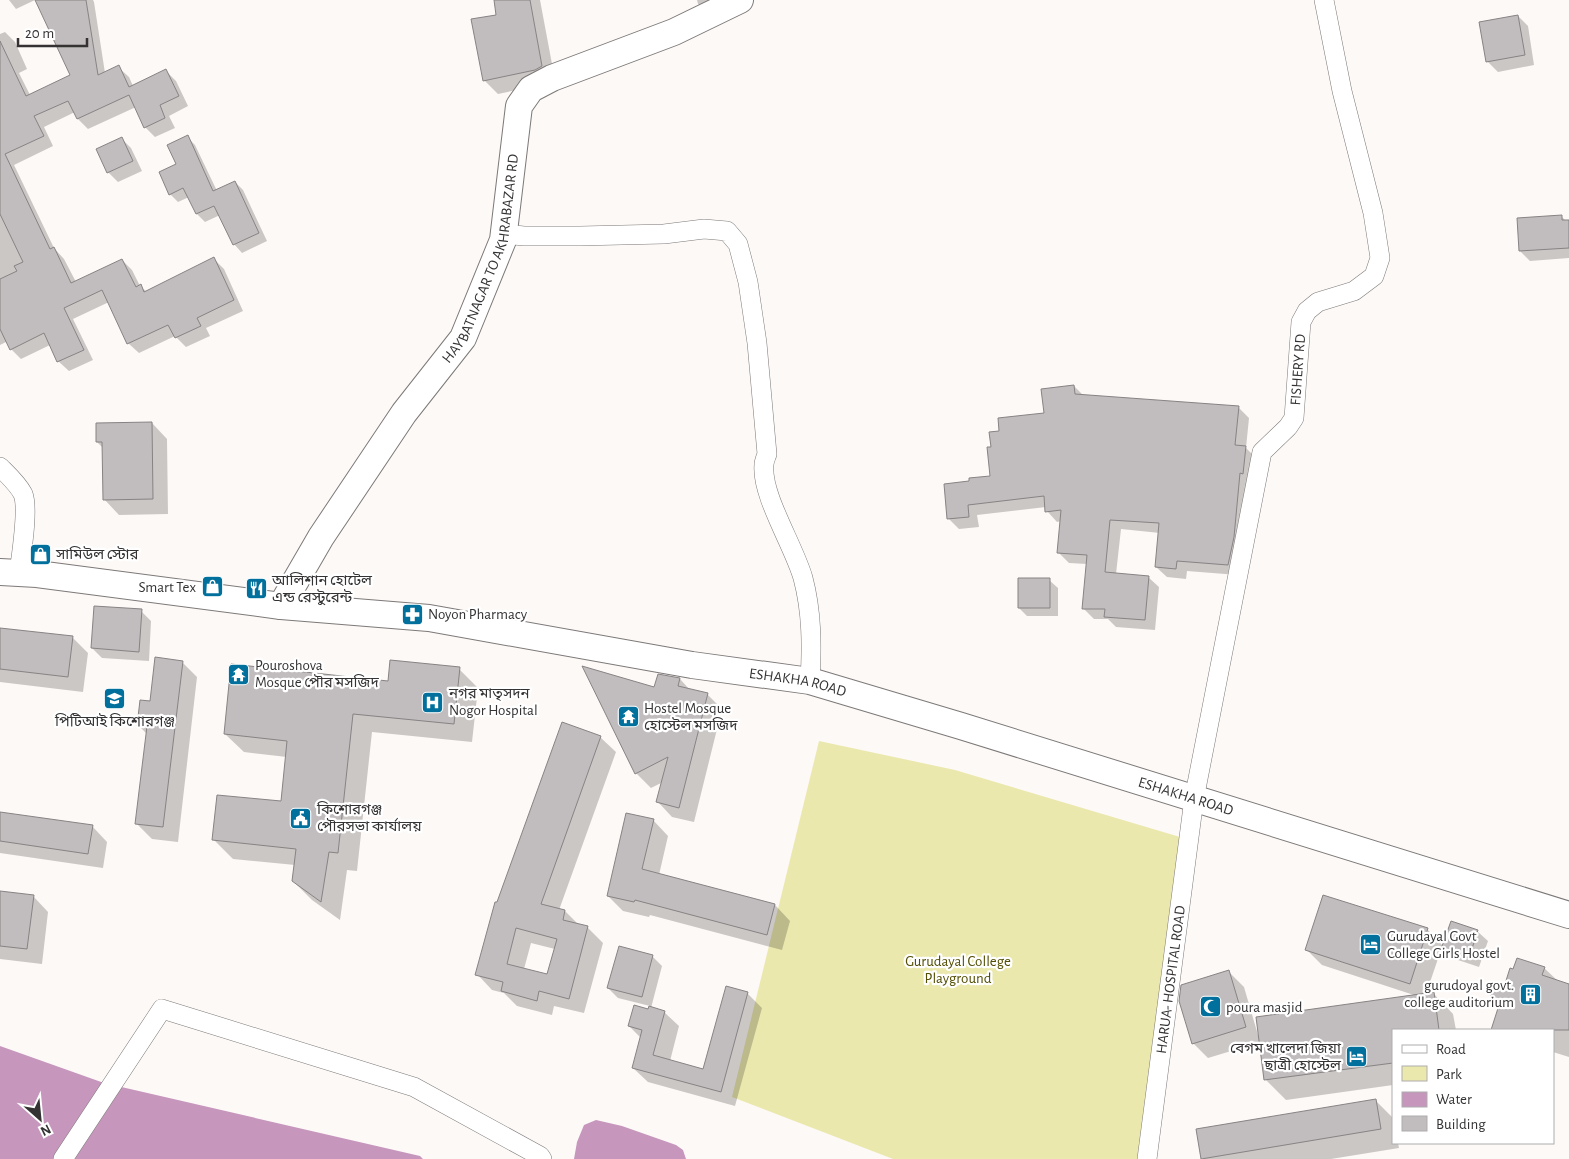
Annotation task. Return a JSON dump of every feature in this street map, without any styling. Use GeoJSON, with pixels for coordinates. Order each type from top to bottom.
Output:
{"type":"FeatureCollection","features":[{"type":"Feature","properties":{"kind":"street","name":"HAYBATNAGAR TO AKHRABAZAR RD"},"geometry":{"type":"LineString","coordinates":[[281,606],[321,537],[404,412],[463,338],[487,282],[504,234],[520,106],[531,89],[552,78],[674,32],[740,0]]}},
{"type":"Feature","properties":{"kind":"street","name":"FISHERY RD"},"geometry":{"type":"LineString","coordinates":[[1194,799],[1262,452],[1288,427],[1294,418],[1301,322],[1307,311],[1318,302],[1354,291],[1374,276],[1380,258],[1373,212],[1342,91],[1324,0]]}},
{"type":"Feature","properties":{"kind":"street"},"geometry":{"type":"LineString","coordinates":[[504,234],[580,236],[664,234],[704,229],[727,231],[738,244],[748,282],[757,343],[767,454],[764,466],[768,492],[791,543],[803,578],[811,622],[810,681]]}},
{"type":"Feature","properties":{"kind":"street"},"geometry":{"type":"LineString","coordinates":[[0,467],[23,494],[26,506],[10,572]]}},
{"type":"Feature","properties":{"kind":"street","name":"ESHAKHA ROAD"},"geometry":{"type":"LineString","coordinates":[[10,572],[281,606],[429,618],[692,665],[810,681],[1569,915]]}},
{"type":"Feature","properties":{"kind":"street","name":"HARUA- HOSPITAL ROAD"},"geometry":{"type":"LineString","coordinates":[[1147,1159],[1194,799]]}},
{"type":"Feature","properties":{"kind":"street"},"geometry":{"type":"LineString","coordinates":[[63,1159],[162,1010],[414,1087],[540,1156],[542,1159]]}},
{"type":"Feature","properties":{"kind":"green space","name":"Gurudayal College Playground"},"geometry":{"type":"Polygon","coordinates":[[[819,741],[955,770],[1180,837],[1138,1159],[893,1159],[732,1097],[819,741]]]}},
{"type":"Feature","properties":{"kind":"water"},"geometry":{"type":"Polygon","coordinates":[[[0,1046],[104,1083],[420,1156],[423,1159],[0,1159],[0,1046]]]}},
{"type":"Feature","properties":{"kind":"water"},"geometry":{"type":"Polygon","coordinates":[[[596,1120],[622,1126],[676,1145],[683,1150],[686,1159],[574,1159],[577,1142],[584,1125],[596,1120]]]}},
{"type":"Feature","properties":{"kind":"building"},"geometry":{"type":"Polygon","coordinates":[[[35,0],[86,0],[98,75],[119,65],[129,87],[166,69],[179,96],[160,105],[165,118],[144,128],[129,95],[77,119],[68,101],[34,116],[44,136],[5,154],[50,249],[54,247],[71,283],[122,259],[136,287],[141,284],[144,292],[214,257],[234,300],[197,318],[201,326],[175,338],[168,325],[127,344],[102,290],[64,308],[84,350],[57,362],[44,333],[10,350],[0,329],[0,279],[17,271],[14,266],[23,262],[0,214],[0,41],[26,96],[70,75],[35,0]]]}},
{"type":"Feature","properties":{"kind":"building"},"geometry":{"type":"Polygon","coordinates":[[[494,0],[530,0],[542,66],[535,70],[483,81],[471,19],[496,15],[494,0]]]}},
{"type":"Feature","properties":{"kind":"building"},"geometry":{"type":"Polygon","coordinates":[[[1518,15],[1525,55],[1486,62],[1479,22],[1518,15]]]}},
{"type":"Feature","properties":{"kind":"building"},"geometry":{"type":"Polygon","coordinates":[[[188,135],[213,191],[235,181],[259,233],[233,245],[214,206],[196,214],[183,188],[169,195],[159,172],[176,164],[167,145],[188,135]]]}},
{"type":"Feature","properties":{"kind":"building"},"geometry":{"type":"Polygon","coordinates":[[[122,137],[133,161],[107,173],[96,149],[122,137]]]}},
{"type":"Feature","properties":{"kind":"building"},"geometry":{"type":"Polygon","coordinates":[[[1562,215],[1562,220],[1569,220],[1569,248],[1519,251],[1517,218],[1562,215]]]}},
{"type":"Feature","properties":{"kind":"building"},"geometry":{"type":"Polygon","coordinates":[[[1074,385],[1075,394],[1239,406],[1235,445],[1246,446],[1243,474],[1240,473],[1234,537],[1228,565],[1177,561],[1176,569],[1155,567],[1159,523],[1110,520],[1105,572],[1149,576],[1145,620],[1104,617],[1105,609],[1082,609],[1087,555],[1057,553],[1061,510],[1045,512],[1044,496],[968,505],[969,517],[947,519],[944,484],[969,481],[969,478],[990,476],[987,447],[991,447],[989,432],[999,431],[998,418],[1044,413],[1041,389],[1074,385]]]}},
{"type":"Feature","properties":{"kind":"building"},"geometry":{"type":"Polygon","coordinates":[[[152,422],[153,499],[103,500],[102,442],[96,442],[96,423],[152,422]]]}},
{"type":"Feature","properties":{"kind":"building"},"geometry":{"type":"Polygon","coordinates":[[[1018,578],[1050,578],[1050,608],[1018,608],[1018,578]]]}},
{"type":"Feature","properties":{"kind":"building"},"geometry":{"type":"Polygon","coordinates":[[[94,606],[142,609],[139,652],[91,648],[94,606]]]}},
{"type":"Feature","properties":{"kind":"building"},"geometry":{"type":"Polygon","coordinates":[[[0,628],[73,636],[68,677],[0,669],[0,628]]]}},
{"type":"Feature","properties":{"kind":"building"},"geometry":{"type":"Polygon","coordinates":[[[155,657],[183,661],[163,827],[135,824],[147,726],[137,726],[140,700],[150,701],[155,657]]]}},
{"type":"Feature","properties":{"kind":"building"},"geometry":{"type":"Polygon","coordinates":[[[390,660],[460,667],[454,724],[353,714],[338,853],[329,852],[321,902],[292,881],[296,849],[212,840],[217,795],[281,801],[287,741],[224,734],[231,664],[388,681],[390,660]]]}},
{"type":"Feature","properties":{"kind":"building"},"geometry":{"type":"Polygon","coordinates":[[[582,666],[654,687],[658,674],[680,678],[678,686],[708,693],[679,808],[656,802],[668,757],[635,774],[582,666]]]}},
{"type":"Feature","properties":{"kind":"building"},"geometry":{"type":"Polygon","coordinates":[[[562,722],[601,736],[541,904],[565,910],[563,920],[588,926],[569,999],[539,991],[537,1001],[501,991],[503,982],[475,975],[495,902],[497,902],[562,722]],[[516,928],[507,964],[547,974],[557,939],[516,928]]]}},
{"type":"Feature","properties":{"kind":"building"},"geometry":{"type":"Polygon","coordinates":[[[0,812],[93,825],[88,854],[0,841],[0,812]]]}},
{"type":"Feature","properties":{"kind":"building"},"geometry":{"type":"Polygon","coordinates":[[[626,813],[654,819],[642,869],[775,904],[767,935],[635,900],[634,902],[607,896],[626,813]]]}},
{"type":"Feature","properties":{"kind":"building"},"geometry":{"type":"Polygon","coordinates":[[[0,891],[34,895],[27,949],[0,946],[0,891]]]}},
{"type":"Feature","properties":{"kind":"building"},"geometry":{"type":"Polygon","coordinates":[[[1323,895],[1428,928],[1410,984],[1305,950],[1323,895]]]}},
{"type":"Feature","properties":{"kind":"building"},"geometry":{"type":"Polygon","coordinates":[[[1451,921],[1478,930],[1469,958],[1441,949],[1451,921]]]}},
{"type":"Feature","properties":{"kind":"building"},"geometry":{"type":"Polygon","coordinates":[[[619,946],[653,955],[642,997],[607,988],[619,946]]]}},
{"type":"Feature","properties":{"kind":"building","name":"gurudoyal govt. college auditorium"},"geometry":{"type":"Polygon","coordinates":[[[1517,958],[1545,967],[1542,975],[1569,984],[1569,1030],[1491,1029],[1499,1005],[1489,1002],[1495,984],[1504,987],[1510,968],[1513,969],[1517,958]]]}},
{"type":"Feature","properties":{"kind":"building","name":"poura masjid"},"geometry":{"type":"Polygon","coordinates":[[[1229,970],[1246,1027],[1192,1044],[1179,1001],[1181,985],[1229,970]]]}},
{"type":"Feature","properties":{"kind":"building"},"geometry":{"type":"Polygon","coordinates":[[[726,986],[748,992],[721,1092],[632,1068],[642,1030],[628,1026],[634,1005],[648,1009],[649,1006],[665,1011],[653,1055],[703,1069],[726,986]]]}},
{"type":"Feature","properties":{"kind":"building"},"geometry":{"type":"Polygon","coordinates":[[[1434,992],[1439,1029],[1392,1029],[1392,1063],[1264,1080],[1256,1017],[1434,992]]]}},
{"type":"Feature","properties":{"kind":"building"},"geometry":{"type":"Polygon","coordinates":[[[1376,1099],[1381,1129],[1201,1159],[1196,1129],[1376,1099]]]}},
{"type":"Feature","properties":{"kind":"place","name":"সামিউল স্টোর"},"geometry":{"type":"Point","coordinates":[40,554]}},
{"type":"Feature","properties":{"kind":"place","name":"Smart Tex"},"geometry":{"type":"Point","coordinates":[212,587]}},
{"type":"Feature","properties":{"kind":"place","name":"আলিশান হোটেল এন্ড রেস্টুরেন্ট"},"geometry":{"type":"Point","coordinates":[256,589]}},
{"type":"Feature","properties":{"kind":"place","name":"Noyon Pharmacy"},"geometry":{"type":"Point","coordinates":[412,614]}},
{"type":"Feature","properties":{"kind":"place","name":"Pouroshova Mosque পৌর মসজিদ"},"geometry":{"type":"Point","coordinates":[239,674]}},
{"type":"Feature","properties":{"kind":"place","name":"পিটিআই কিশোরগঞ্জ"},"geometry":{"type":"Point","coordinates":[115,698]}},
{"type":"Feature","properties":{"kind":"place","name":"নগর মাতৃসদন Nogor Hospital"},"geometry":{"type":"Point","coordinates":[433,702]}},
{"type":"Feature","properties":{"kind":"place","name":"Hostel Mosque হোস্টেল মসজিদ"},"geometry":{"type":"Point","coordinates":[628,717]}},
{"type":"Feature","properties":{"kind":"place","name":"কিশোরগঞ্জ পৌরসভা কার্যালয়"},"geometry":{"type":"Point","coordinates":[301,818]}},
{"type":"Feature","properties":{"kind":"place","name":"Gurudayal Govt College Girls Hostel"},"geometry":{"type":"Point","coordinates":[1371,945]}},
{"type":"Feature","properties":{"kind":"place","name":"gurudoyal govt. college auditorium"},"geometry":{"type":"Point","coordinates":[1530,994]}},
{"type":"Feature","properties":{"kind":"place","name":"poura masjid"},"geometry":{"type":"Point","coordinates":[1210,1007]}},
{"type":"Feature","properties":{"kind":"place","name":"বেগম খালেদা জিয়া ছাত্রী হোস্টেল"},"geometry":{"type":"Point","coordinates":[1357,1057]}}]}
